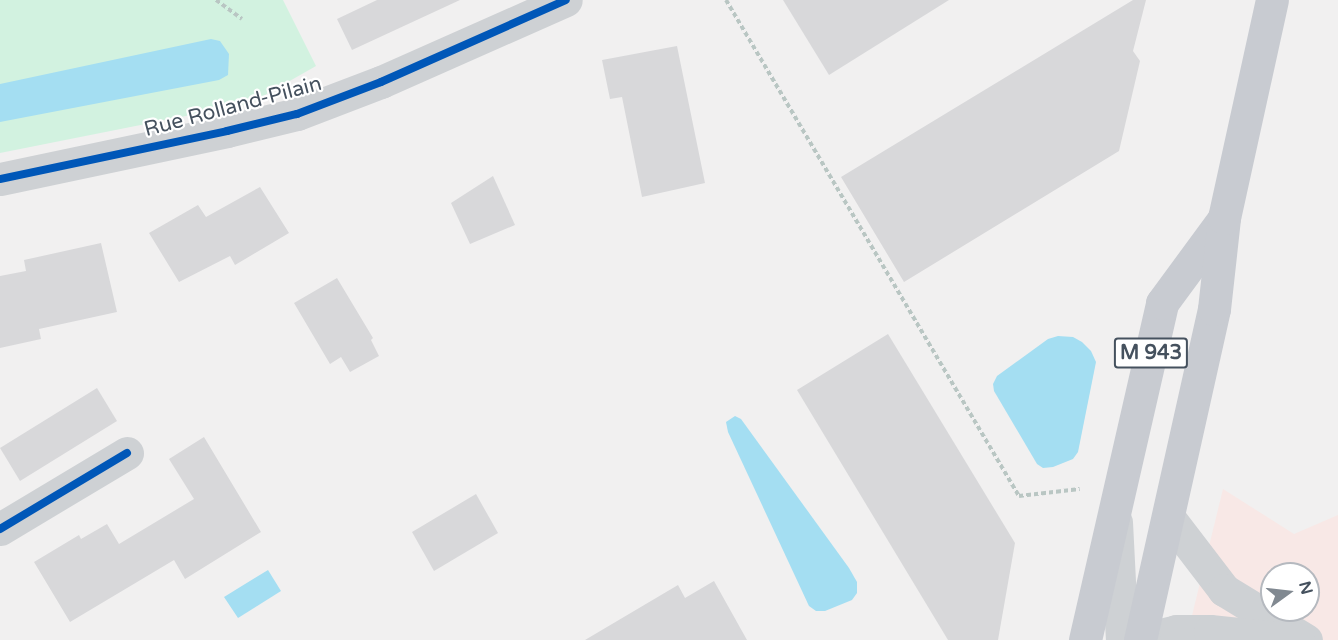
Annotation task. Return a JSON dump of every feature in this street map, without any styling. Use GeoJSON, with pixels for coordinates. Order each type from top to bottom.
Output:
{"type":"FeatureCollection","features":[{"type":"Feature","properties":{"kind":"main road","name":"M 943"},"geometry":{"type":"LineString","coordinates":[[1137,640],[1169,518],[1214,309],[1224,218],[1272,0]]}},
{"type":"Feature","properties":{"kind":"main road","name":"M 943"},"geometry":{"type":"LineString","coordinates":[[1085,640],[1162,303],[1224,218]]}},
{"type":"Feature","properties":{"kind":"street","name":"Rue Rolland-Pilain"},"geometry":{"type":"LineString","coordinates":[[0,180],[297,114],[381,82],[566,0]]}},
{"type":"Feature","properties":{"kind":"street"},"geometry":{"type":"LineString","coordinates":[[0,529],[127,453]]}},
{"type":"Feature","properties":{"kind":"street"},"geometry":{"type":"LineString","coordinates":[[1116,506],[1120,590],[1137,640],[1176,631],[1210,631],[1305,640]]}},
{"type":"Feature","properties":{"kind":"street"},"geometry":{"type":"LineString","coordinates":[[1169,518],[1224,590],[1305,640]]}},
{"type":"Feature","properties":{"kind":"path"},"geometry":{"type":"LineString","coordinates":[[216,0],[242,19]]}},
{"type":"Feature","properties":{"kind":"path"},"geometry":{"type":"LineString","coordinates":[[726,0],[1019,496],[1084,489]]}},
{"type":"Feature","properties":{"kind":"shaded area"},"geometry":{"type":"Polygon","coordinates":[[[1223,489],[1294,534],[1338,515],[1338,640],[1186,640],[1223,489]]]}},
{"type":"Feature","properties":{"kind":"green space"},"geometry":{"type":"Polygon","coordinates":[[[0,0],[283,0],[316,66],[251,103],[0,153],[0,0]]]}},
{"type":"Feature","properties":{"kind":"water"},"geometry":{"type":"Polygon","coordinates":[[[211,39],[220,41],[229,54],[228,75],[219,80],[0,122],[0,84],[211,39]]]}},
{"type":"Feature","properties":{"kind":"water"},"geometry":{"type":"Polygon","coordinates":[[[1058,336],[1073,337],[1082,342],[1091,351],[1096,362],[1078,452],[1073,459],[1053,467],[1043,468],[1037,464],[994,391],[993,384],[997,376],[1048,339],[1058,336]]]}},
{"type":"Feature","properties":{"kind":"water"},"geometry":{"type":"Polygon","coordinates":[[[735,416],[741,419],[849,568],[857,582],[857,593],[852,600],[825,611],[816,611],[809,606],[728,432],[726,422],[735,416]]]}},
{"type":"Feature","properties":{"kind":"water"},"geometry":{"type":"Polygon","coordinates":[[[268,570],[281,591],[238,618],[224,597],[268,570]]]}},
{"type":"Feature","properties":{"kind":"building"},"geometry":{"type":"Polygon","coordinates":[[[377,0],[460,0],[352,50],[337,19],[377,0]]]}},
{"type":"Feature","properties":{"kind":"building"},"geometry":{"type":"Polygon","coordinates":[[[783,0],[949,0],[829,75],[783,0]]]}},
{"type":"Feature","properties":{"kind":"building"},"geometry":{"type":"Polygon","coordinates":[[[1133,0],[1146,0],[1133,51],[1140,61],[1119,151],[904,282],[841,177],[1133,0]]]}},
{"type":"Feature","properties":{"kind":"building"},"geometry":{"type":"Polygon","coordinates":[[[677,46],[705,183],[642,197],[622,97],[610,99],[602,60],[677,46]]]}},
{"type":"Feature","properties":{"kind":"building"},"geometry":{"type":"Polygon","coordinates":[[[493,176],[515,225],[470,244],[451,203],[493,176]]]}},
{"type":"Feature","properties":{"kind":"building"},"geometry":{"type":"Polygon","coordinates":[[[260,187],[289,233],[235,265],[230,256],[179,282],[149,233],[198,205],[206,217],[260,187]]]}},
{"type":"Feature","properties":{"kind":"building"},"geometry":{"type":"Polygon","coordinates":[[[101,243],[117,312],[39,329],[41,339],[0,348],[0,276],[26,271],[24,260],[101,243]]]}},
{"type":"Feature","properties":{"kind":"building"},"geometry":{"type":"Polygon","coordinates":[[[337,278],[373,338],[371,340],[379,356],[350,372],[341,357],[330,364],[294,303],[337,278]]]}},
{"type":"Feature","properties":{"kind":"building"},"geometry":{"type":"Polygon","coordinates":[[[888,334],[1015,543],[998,640],[948,640],[797,390],[888,334]]]}},
{"type":"Feature","properties":{"kind":"building"},"geometry":{"type":"Polygon","coordinates":[[[97,388],[117,421],[20,481],[0,448],[97,388]]]}},
{"type":"Feature","properties":{"kind":"building"},"geometry":{"type":"Polygon","coordinates":[[[204,437],[261,532],[185,579],[174,560],[70,622],[34,562],[79,535],[81,539],[107,524],[119,544],[194,499],[169,459],[204,437]]]}},
{"type":"Feature","properties":{"kind":"building"},"geometry":{"type":"Polygon","coordinates":[[[476,494],[498,533],[434,571],[412,532],[476,494]]]}},
{"type":"Feature","properties":{"kind":"building"},"geometry":{"type":"Polygon","coordinates":[[[714,581],[747,640],[585,640],[678,585],[685,598],[714,581]]]}},
{"type":"Feature","properties":{"kind":"cycle path"},"geometry":{"type":"LineString","coordinates":[[0,179],[297,114],[381,82],[566,0]]}},
{"type":"Feature","properties":{"kind":"cycle path"},"geometry":{"type":"LineString","coordinates":[[0,529],[127,453]]}}]}
